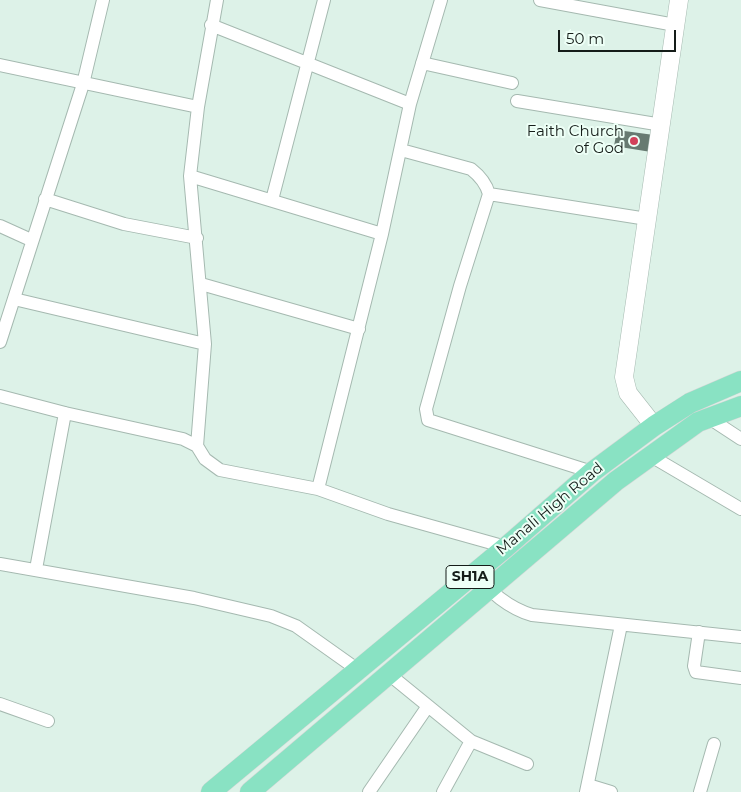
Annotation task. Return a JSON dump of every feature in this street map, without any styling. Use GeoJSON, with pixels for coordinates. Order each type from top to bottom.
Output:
{"type":"FeatureCollection","features":[{"type":"Feature","properties":{"kind":"main road","name":"Manali High Road"},"geometry":{"type":"LineString","coordinates":[[211,792],[474,574],[592,472],[654,426],[690,403],[741,381]]}},
{"type":"Feature","properties":{"kind":"main road","name":"Manali High Road"},"geometry":{"type":"LineString","coordinates":[[250,792],[616,481],[698,422],[741,406]]}},
{"type":"Feature","properties":{"kind":"street"},"geometry":{"type":"LineString","coordinates":[[0,342],[3,322],[14,299],[31,240],[83,84],[103,0]]}},
{"type":"Feature","properties":{"kind":"street"},"geometry":{"type":"LineString","coordinates":[[197,446],[205,344],[190,176],[198,107],[211,25],[217,0]]}},
{"type":"Feature","properties":{"kind":"street"},"geometry":{"type":"LineString","coordinates":[[272,200],[309,64],[324,0]]}},
{"type":"Feature","properties":{"kind":"street"},"geometry":{"type":"LineString","coordinates":[[318,489],[382,234],[410,104],[441,0]]}},
{"type":"Feature","properties":{"kind":"street"},"geometry":{"type":"LineString","coordinates":[[540,0],[676,24]]}},
{"type":"Feature","properties":{"kind":"street"},"geometry":{"type":"LineString","coordinates":[[654,426],[628,393],[624,376],[679,0]]}},
{"type":"Feature","properties":{"kind":"street"},"geometry":{"type":"LineString","coordinates":[[211,25],[410,104]]}},
{"type":"Feature","properties":{"kind":"street"},"geometry":{"type":"LineString","coordinates":[[422,63],[512,83]]}},
{"type":"Feature","properties":{"kind":"street"},"geometry":{"type":"LineString","coordinates":[[0,66],[198,107]]}},
{"type":"Feature","properties":{"kind":"street"},"geometry":{"type":"LineString","coordinates":[[517,101],[662,125]]}},
{"type":"Feature","properties":{"kind":"street"},"geometry":{"type":"LineString","coordinates":[[401,150],[471,169],[480,176],[487,186],[489,194],[460,286],[426,416],[433,423],[592,472]]}},
{"type":"Feature","properties":{"kind":"street"},"geometry":{"type":"LineString","coordinates":[[190,176],[382,234]]}},
{"type":"Feature","properties":{"kind":"street"},"geometry":{"type":"LineString","coordinates":[[489,194],[647,219]]}},
{"type":"Feature","properties":{"kind":"street"},"geometry":{"type":"LineString","coordinates":[[45,199],[124,224],[197,238]]}},
{"type":"Feature","properties":{"kind":"street"},"geometry":{"type":"LineString","coordinates":[[0,226],[31,240]]}},
{"type":"Feature","properties":{"kind":"street"},"geometry":{"type":"LineString","coordinates":[[201,284],[359,329]]}},
{"type":"Feature","properties":{"kind":"street"},"geometry":{"type":"LineString","coordinates":[[14,299],[205,344]]}},
{"type":"Feature","properties":{"kind":"street"},"geometry":{"type":"LineString","coordinates":[[0,396],[65,413],[182,439],[197,446],[205,459],[220,470],[318,489],[388,514],[506,547]]}},
{"type":"Feature","properties":{"kind":"street"},"geometry":{"type":"LineString","coordinates":[[36,569],[65,413]]}},
{"type":"Feature","properties":{"kind":"street"},"geometry":{"type":"LineString","coordinates":[[709,418],[741,439]]}},
{"type":"Feature","properties":{"kind":"street"},"geometry":{"type":"LineString","coordinates":[[651,456],[741,509]]}},
{"type":"Feature","properties":{"kind":"street"},"geometry":{"type":"LineString","coordinates":[[0,564],[194,598],[272,616],[296,626],[358,670]]}},
{"type":"Feature","properties":{"kind":"street"},"geometry":{"type":"LineString","coordinates":[[474,574],[489,590],[517,611],[532,615],[741,636]]}},
{"type":"Feature","properties":{"kind":"street"},"geometry":{"type":"LineString","coordinates":[[611,792],[587,788],[621,624]]}},
{"type":"Feature","properties":{"kind":"street"},"geometry":{"type":"LineString","coordinates":[[699,632],[694,666],[696,672],[741,678]]}},
{"type":"Feature","properties":{"kind":"street"},"geometry":{"type":"LineString","coordinates":[[390,675],[471,741],[527,764]]}},
{"type":"Feature","properties":{"kind":"street"},"geometry":{"type":"LineString","coordinates":[[0,704],[48,721]]}},
{"type":"Feature","properties":{"kind":"street"},"geometry":{"type":"LineString","coordinates":[[370,792],[428,706]]}},
{"type":"Feature","properties":{"kind":"street"},"geometry":{"type":"LineString","coordinates":[[446,791],[471,741]]}},
{"type":"Feature","properties":{"kind":"street"},"geometry":{"type":"LineString","coordinates":[[700,792],[714,744]]}},
{"type":"Feature","properties":{"kind":"building","name":"Faith Church of God"},"geometry":{"type":"Polygon","coordinates":[[[617,130],[654,135],[651,152],[614,146],[617,130]]]}},
{"type":"Feature","properties":{"kind":"place","name":"Faith Church of God"},"geometry":{"type":"Point","coordinates":[634,141]}}]}
